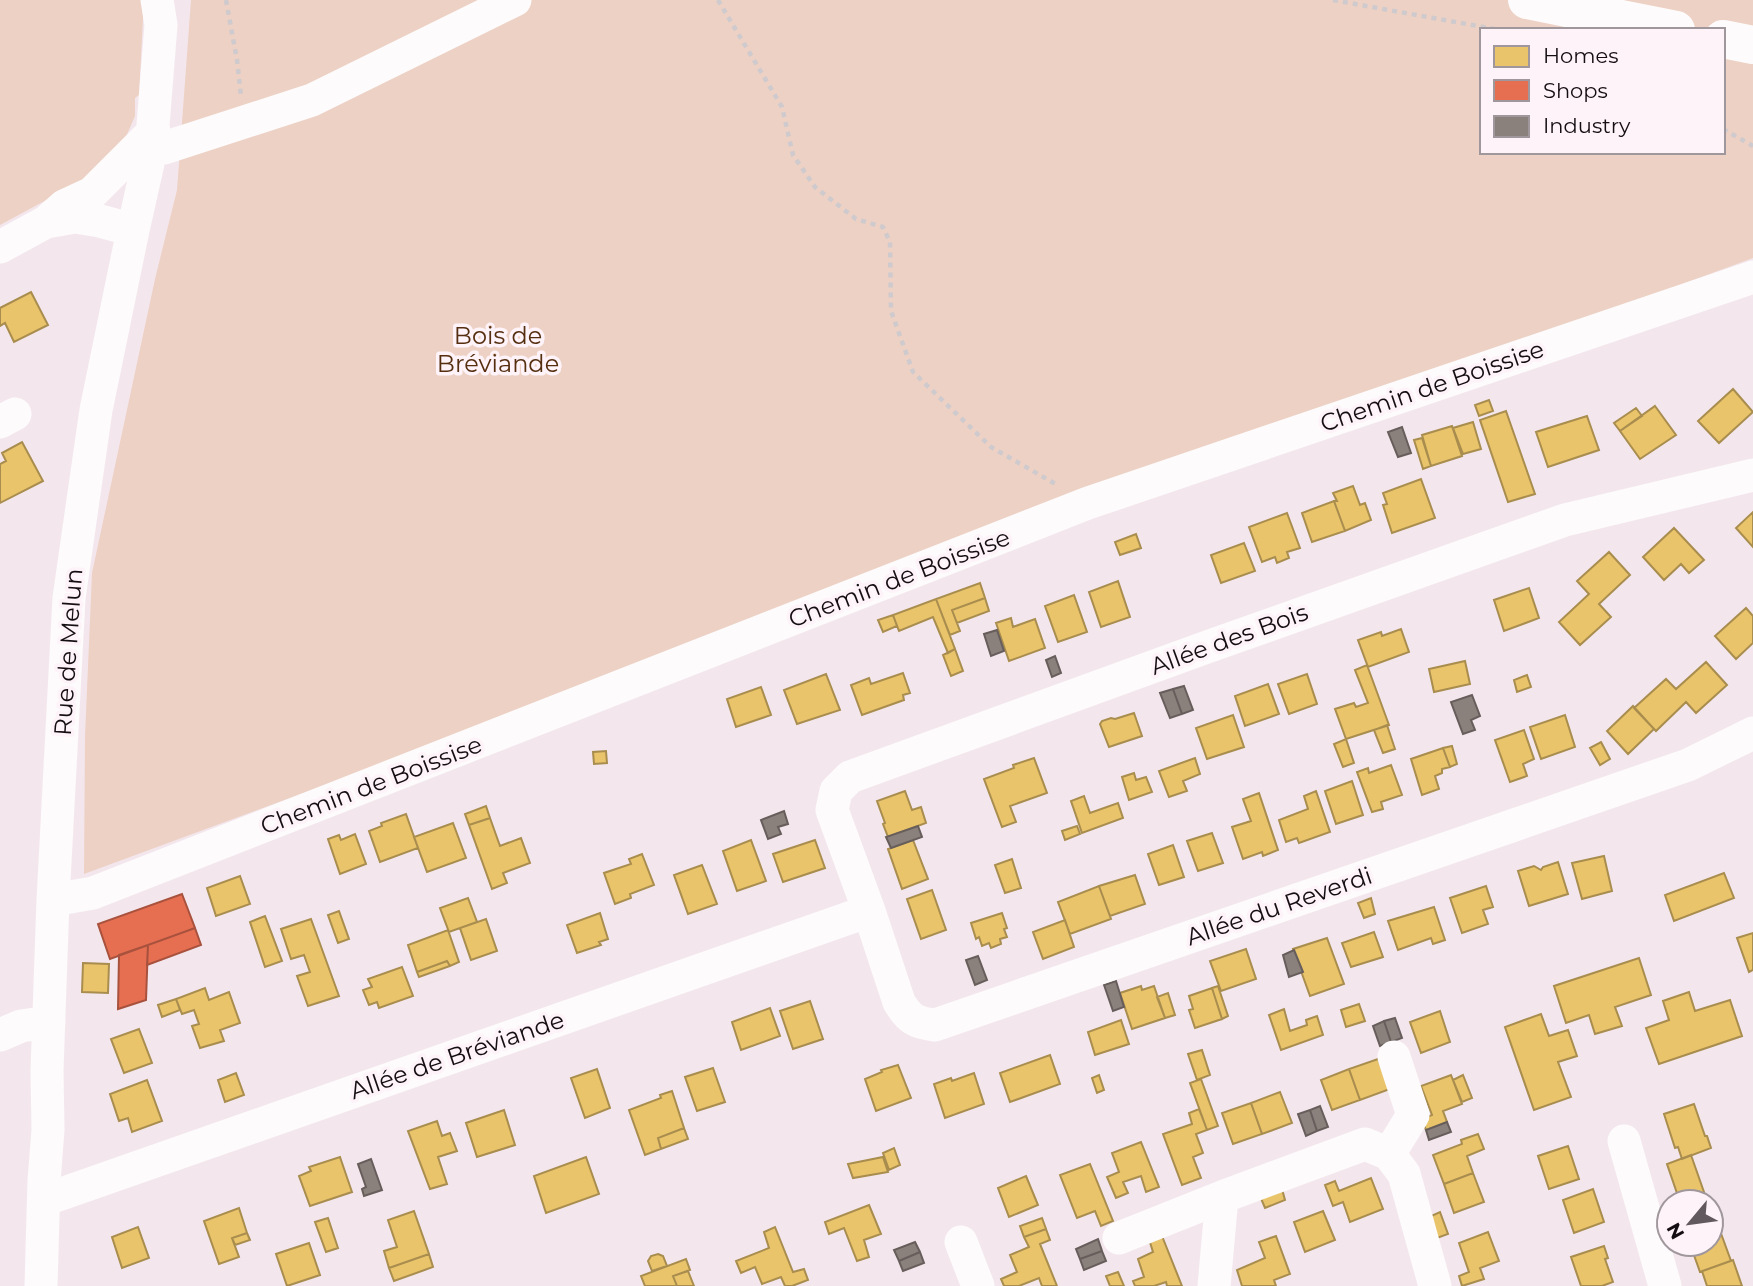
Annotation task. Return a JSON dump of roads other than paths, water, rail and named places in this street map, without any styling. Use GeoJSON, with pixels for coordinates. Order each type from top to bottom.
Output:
{"type":"FeatureCollection","features":[{"type":"Feature","properties":{"kind":"main road"},"geometry":{"type":"LineString","coordinates":[[1527,0],[1666,28]]}},
{"type":"Feature","properties":{"kind":"main road"},"geometry":{"type":"LineString","coordinates":[[1725,39],[1753,45]]}},
{"type":"Feature","properties":{"kind":"street"},"geometry":{"type":"LineString","coordinates":[[0,247],[46,222],[64,206],[92,193],[153,141],[164,148],[312,100],[515,0]]}},
{"type":"Feature","properties":{"kind":"street","name":"Rue de Melun"},"geometry":{"type":"LineString","coordinates":[[41,1286],[48,1130],[47,1071],[53,900],[69,598],[96,410],[153,141],[162,8]]}},
{"type":"Feature","properties":{"kind":"street"},"geometry":{"type":"LineString","coordinates":[[92,193],[142,188]]}},
{"type":"Feature","properties":{"kind":"street"},"geometry":{"type":"LineString","coordinates":[[46,222],[75,218],[100,221],[133,230]]}},
{"type":"Feature","properties":{"kind":"street","name":"Chemin de Boissise"},"geometry":{"type":"LineString","coordinates":[[53,900],[93,893],[1088,503],[1753,277]]}},
{"type":"Feature","properties":{"kind":"street","name":"Allée des Bois"},"geometry":{"type":"LineString","coordinates":[[869,911],[832,810],[836,791],[850,778],[1565,520],[1753,475]]}},
{"type":"Feature","properties":{"kind":"street","name":"Allée du Reverdi"},"geometry":{"type":"LineString","coordinates":[[869,911],[899,1002],[905,1012],[918,1023],[935,1025],[1688,765],[1753,733]]}},
{"type":"Feature","properties":{"kind":"street","name":"Allée de Bréviande"},"geometry":{"type":"LineString","coordinates":[[44,1200],[869,911]]}},
{"type":"Feature","properties":{"kind":"street"},"geometry":{"type":"LineString","coordinates":[[0,1035],[20,1026],[49,1022]]}},
{"type":"Feature","properties":{"kind":"street"},"geometry":{"type":"LineString","coordinates":[[1389,1154],[1413,1115],[1394,1057]]}},
{"type":"Feature","properties":{"kind":"street"},"geometry":{"type":"LineString","coordinates":[[1624,1141],[1665,1286]]}},
{"type":"Feature","properties":{"kind":"street"},"geometry":{"type":"LineString","coordinates":[[1119,1238],[1364,1144],[1389,1154],[1404,1174],[1435,1286]]}},
{"type":"Feature","properties":{"kind":"street"},"geometry":{"type":"LineString","coordinates":[[1214,1286],[1222,1197]]}},
{"type":"Feature","properties":{"kind":"street"},"geometry":{"type":"LineString","coordinates":[[961,1242],[978,1286]]}},
{"type":"Feature","properties":{"kind":"park label","name":"Bois de Bréviande"},"geometry":{"type":"Point","coordinates":[498,349]}}]}
